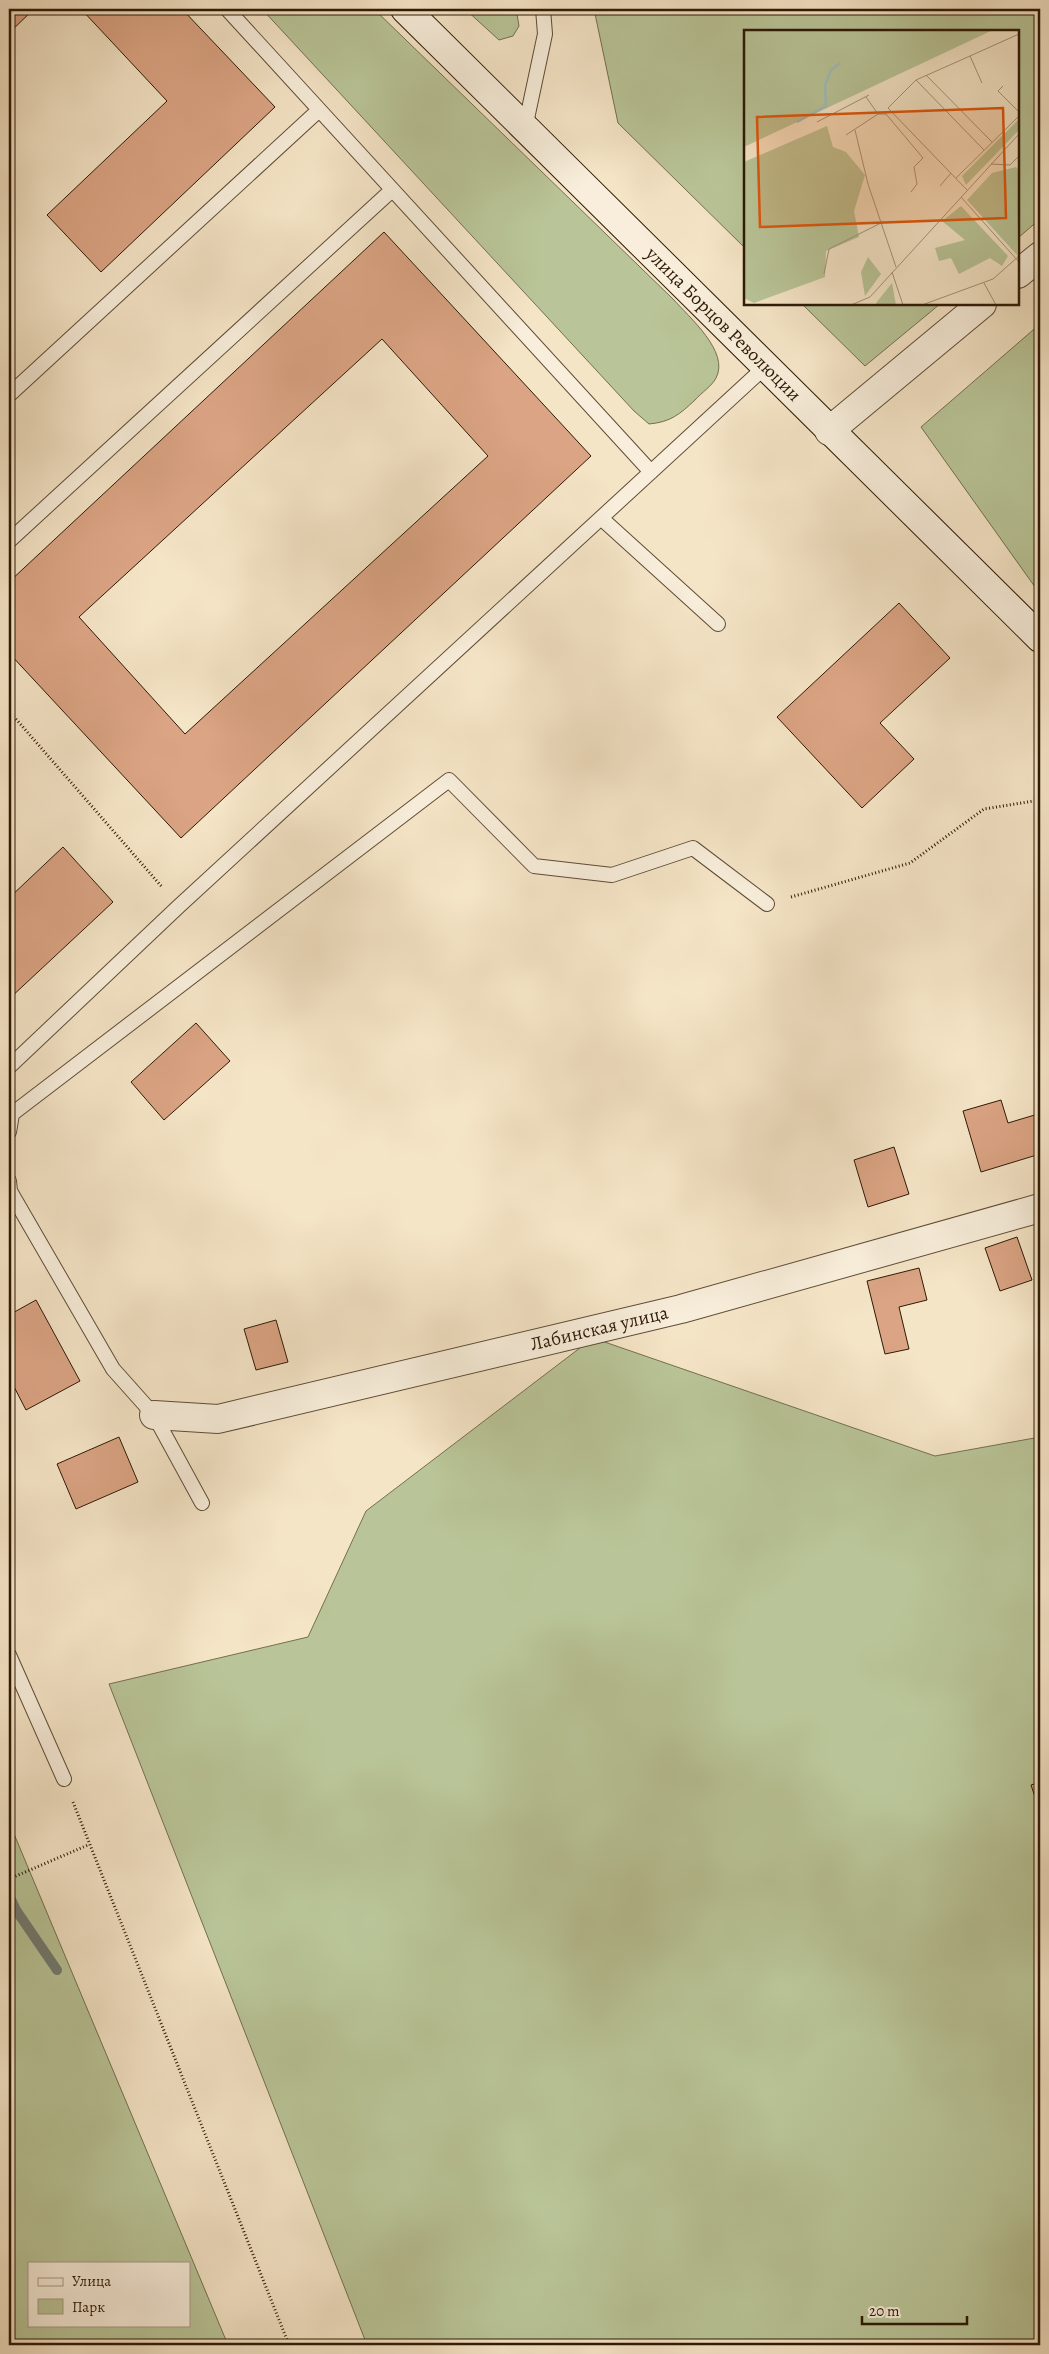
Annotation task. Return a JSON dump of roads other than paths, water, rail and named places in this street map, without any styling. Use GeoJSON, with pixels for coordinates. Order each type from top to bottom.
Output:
{"type":"FeatureCollection","features":[{"type":"Feature","properties":{"kind":"street","name":"улица Борцов Революции"},"geometry":{"type":"LineString","coordinates":[[405,9],[1040,638]]}},
{"type":"Feature","properties":{"kind":"street"},"geometry":{"type":"LineString","coordinates":[[1019,273],[1040,256]]}},
{"type":"Feature","properties":{"kind":"street"},"geometry":{"type":"LineString","coordinates":[[829,430],[981,305]]}},
{"type":"Feature","properties":{"kind":"street","name":"Лабинская улица"},"geometry":{"type":"LineString","coordinates":[[154,1415],[218,1419],[681,1309],[1040,1208]]}},
{"type":"Feature","properties":{"kind":"lane"},"geometry":{"type":"LineString","coordinates":[[227,9],[651,472]]}},
{"type":"Feature","properties":{"kind":"lane"},"geometry":{"type":"LineString","coordinates":[[525,128],[545,34],[544,9]]}},
{"type":"Feature","properties":{"kind":"lane"},"geometry":{"type":"LineString","coordinates":[[9,395],[319,110]]}},
{"type":"Feature","properties":{"kind":"lane"},"geometry":{"type":"LineString","coordinates":[[9,541],[392,190]]}},
{"type":"Feature","properties":{"kind":"lane"},"geometry":{"type":"LineString","coordinates":[[9,1067],[178,907],[765,367]]}},
{"type":"Feature","properties":{"kind":"lane"},"geometry":{"type":"LineString","coordinates":[[601,518],[718,624]]}},
{"type":"Feature","properties":{"kind":"lane"},"geometry":{"type":"LineString","coordinates":[[9,1132],[12,1114],[449,780],[534,866],[612,875],[693,848],[767,904]]}},
{"type":"Feature","properties":{"kind":"lane"},"geometry":{"type":"LineString","coordinates":[[9,1188],[114,1369],[154,1415],[202,1503]]}},
{"type":"Feature","properties":{"kind":"lane"},"geometry":{"type":"LineString","coordinates":[[9,1655],[64,1779]]}},
{"type":"Feature","properties":{"kind":"waterway"},"geometry":{"type":"LineString","coordinates":[[9,1895],[16,1910],[57,1970]]}}]}
